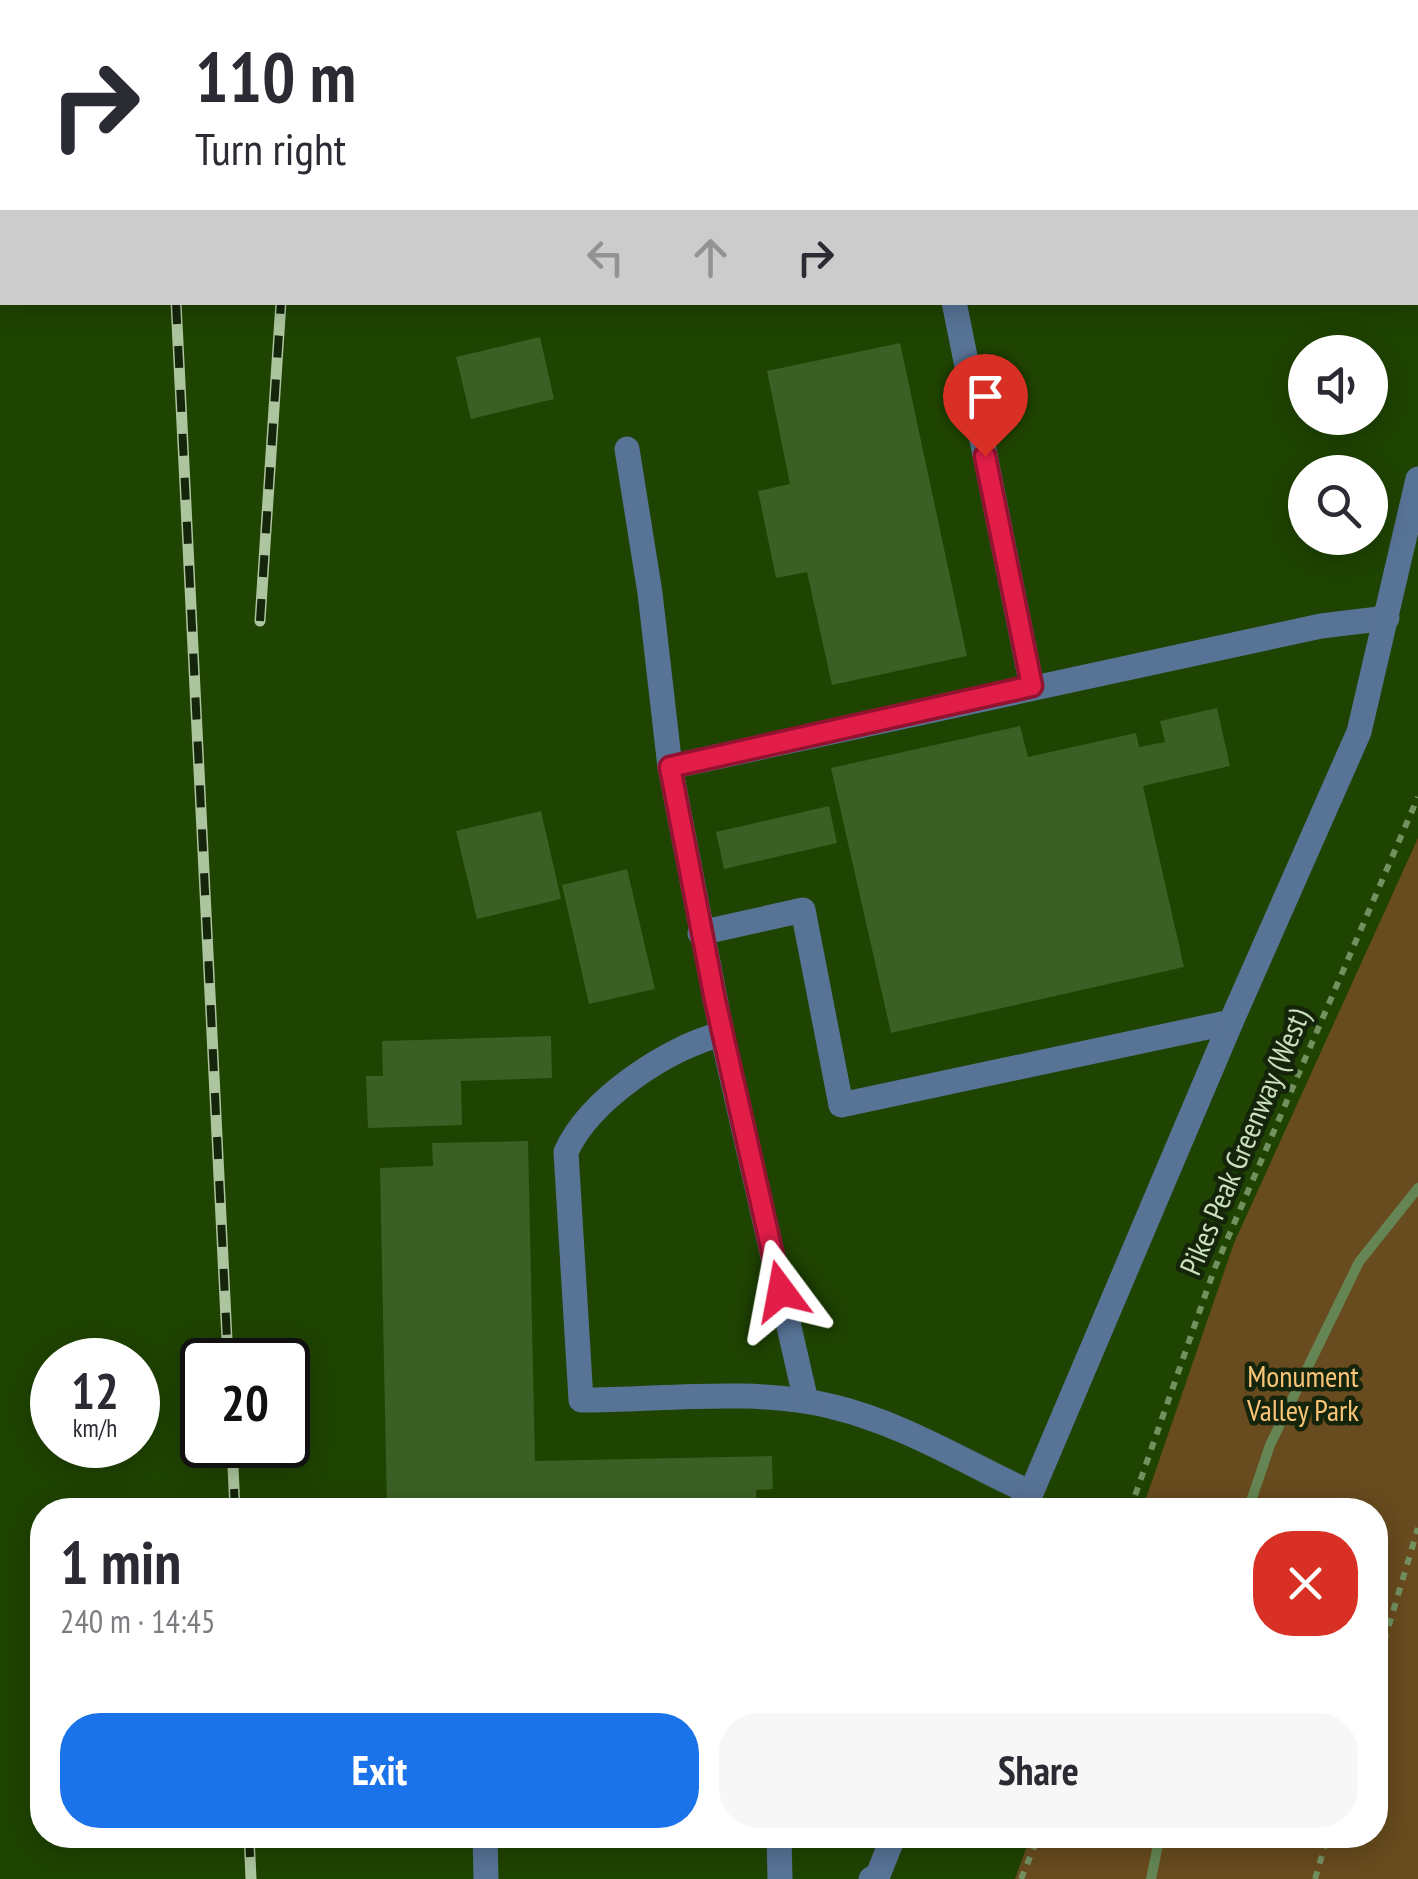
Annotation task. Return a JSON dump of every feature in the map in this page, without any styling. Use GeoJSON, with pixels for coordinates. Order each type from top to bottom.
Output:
{"type":"FeatureCollection","features":[{"type":"Feature","properties":{"kind":"lane"},"geometry":{"type":"LineString","coordinates":[[955,305],[1032,686]]}},
{"type":"Feature","properties":{"kind":"lane"},"geometry":{"type":"LineString","coordinates":[[627,450],[670,767],[700,933],[806,1402]]}},
{"type":"Feature","properties":{"kind":"lane"},"geometry":{"type":"LineString","coordinates":[[1029,1498],[1231,1022],[1346,766],[1387,618],[1418,479]]}},
{"type":"Feature","properties":{"kind":"lane"},"geometry":{"type":"LineString","coordinates":[[670,767],[1032,686],[1321,626],[1387,618]]}},
{"type":"Feature","properties":{"kind":"lane"},"geometry":{"type":"LineString","coordinates":[[700,933],[803,910],[841,1104],[1231,1022]]}},
{"type":"Feature","properties":{"kind":"lane"},"geometry":{"type":"LineString","coordinates":[[722,1034],[660,1058],[584,1123],[566,1152],[581,1400],[806,1402],[898,1428],[1023,1498]]}},
{"type":"Feature","properties":{"kind":"lane"},"geometry":{"type":"LineString","coordinates":[[485,1848],[486,1879]]}},
{"type":"Feature","properties":{"kind":"lane"},"geometry":{"type":"LineString","coordinates":[[779,1848],[780,1879]]}},
{"type":"Feature","properties":{"kind":"lane"},"geometry":{"type":"LineString","coordinates":[[876,1878],[889,1848]]}},
{"type":"Feature","properties":{"kind":"path","name":"Pikes Peak Greenway (West)"},"geometry":{"type":"LineString","coordinates":[[1134,1498],[1214,1270],[1418,797]]}},
{"type":"Feature","properties":{"kind":"path"},"geometry":{"type":"LineString","coordinates":[[1388,1628],[1418,1528]]}},
{"type":"Feature","properties":{"kind":"path"},"geometry":{"type":"LineString","coordinates":[[1020,1879],[1034,1848]]}},
{"type":"Feature","properties":{"kind":"path"},"geometry":{"type":"LineString","coordinates":[[1315,1879],[1324,1848]]}},
{"type":"Feature","properties":{"kind":"green space","name":"Monument Valley Park"},"geometry":{"type":"Polygon","coordinates":[[[1418,838],[1418,1879],[1015,1879],[1026,1848],[1388,1848],[1388,1498],[1146,1498],[1234,1243],[1418,838]]]}},
{"type":"Feature","properties":{"kind":"building"},"geometry":{"type":"Polygon","coordinates":[[[540,337],[554,399],[471,419],[456,357],[540,337]]]}},
{"type":"Feature","properties":{"kind":"building"},"geometry":{"type":"Polygon","coordinates":[[[900,343],[967,656],[832,685],[807,572],[776,578],[758,491],[790,484],[767,371],[900,343]]]}},
{"type":"Feature","properties":{"kind":"building"},"geometry":{"type":"Polygon","coordinates":[[[1217,708],[1230,766],[1143,786],[1184,967],[891,1033],[831,768],[1020,726],[1028,757],[1136,733],[1139,747],[1165,742],[1160,721],[1217,708]]]}},
{"type":"Feature","properties":{"kind":"building"},"geometry":{"type":"Polygon","coordinates":[[[829,806],[837,843],[724,869],[716,832],[829,806]]]}},
{"type":"Feature","properties":{"kind":"building"},"geometry":{"type":"Polygon","coordinates":[[[541,811],[561,899],[477,919],[456,831],[541,811]]]}},
{"type":"Feature","properties":{"kind":"building"},"geometry":{"type":"Polygon","coordinates":[[[627,869],[655,989],[589,1004],[562,885],[627,869]]]}},
{"type":"Feature","properties":{"kind":"building"},"geometry":{"type":"Polygon","coordinates":[[[551,1036],[552,1078],[461,1081],[462,1125],[368,1128],[366,1076],[383,1076],[382,1041],[551,1036]]]}},
{"type":"Feature","properties":{"kind":"building"},"geometry":{"type":"Polygon","coordinates":[[[528,1141],[535,1461],[772,1456],[773,1489],[756,1490],[756,1498],[387,1498],[380,1168],[433,1166],[432,1143],[528,1141]]]}},
{"type":"Feature","properties":{"kind":"waterway"},"geometry":{"type":"LineString","coordinates":[[1252,1498],[1270,1445],[1359,1262],[1418,1188]]}},
{"type":"Feature","properties":{"kind":"waterway"},"geometry":{"type":"LineString","coordinates":[[1151,1879],[1157,1848]]}},
{"type":"Feature","properties":{"kind":"railway"},"geometry":{"type":"LineString","coordinates":[[176,305],[227,1338]]}},
{"type":"Feature","properties":{"kind":"railway"},"geometry":{"type":"LineString","coordinates":[[260,621],[281,305]]}},
{"type":"Feature","properties":{"kind":"railway"},"geometry":{"type":"LineString","coordinates":[[233,1468],[234,1498]]}},
{"type":"Feature","properties":{"kind":"railway"},"geometry":{"type":"LineString","coordinates":[[250,1848],[251,1879]]}},
{"type":"Feature","properties":{"kind":"route"},"geometry":{"type":"LineString","coordinates":[[781,1291],[700,933],[670,767],[1032,686],[985,456]]}}]}
